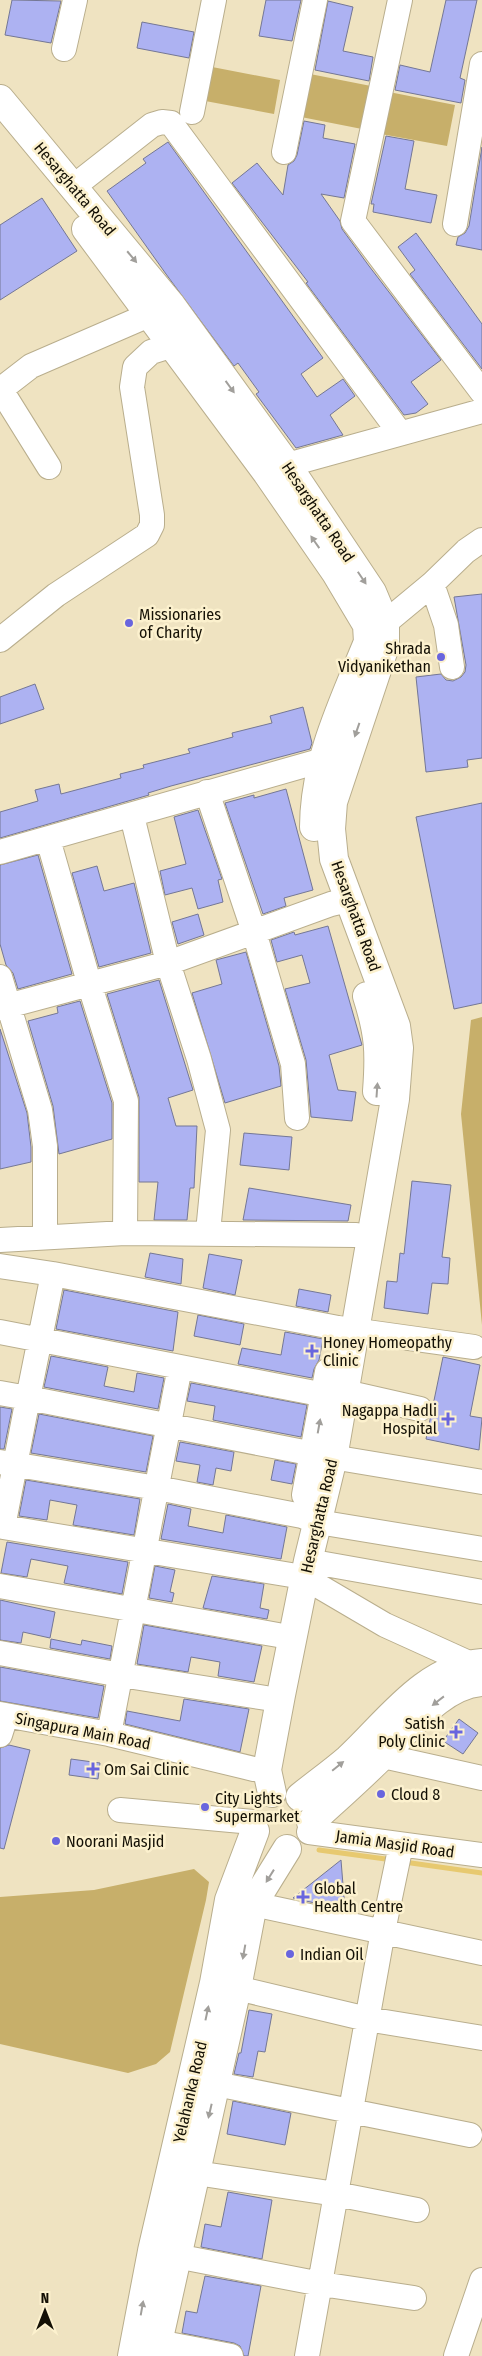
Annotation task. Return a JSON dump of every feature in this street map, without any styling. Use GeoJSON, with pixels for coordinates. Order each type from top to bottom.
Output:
{"type":"FeatureCollection","features":[{"type":"Feature","properties":{"kind":"main road","name":"Hesarghatta Road"},"geometry":{"type":"LineString","coordinates":[[0,99],[73,187],[277,469],[372,592],[384,623],[385,646],[333,802],[331,829],[339,902],[374,1020],[379,1057],[375,1115],[356,1235],[347,1329]]}},
{"type":"Feature","properties":{"kind":"main road","name":"Hesarghatta Road"},"geometry":{"type":"LineString","coordinates":[[0,123],[161,310],[173,345],[277,469],[359,609],[368,633],[368,642],[323,760],[316,792],[314,825],[319,862],[396,1026],[399,1048],[395,1099],[310,1519],[261,1797]]}},
{"type":"Feature","properties":{"kind":"main road","name":"Hesarghatta Road"},"geometry":{"type":"LineString","coordinates":[[261,1797],[266,1698],[278,1635],[301,1571]]}},
{"type":"Feature","properties":{"kind":"main road"},"geometry":{"type":"LineString","coordinates":[[310,1827],[310,1812],[300,1797],[285,1791],[261,1797],[268,1845],[287,1849],[304,1840],[310,1827],[383,1756],[420,1716],[478,1670]]}},
{"type":"Feature","properties":{"kind":"main road"},"geometry":{"type":"LineString","coordinates":[[300,1797],[347,1759],[422,1687],[447,1672],[478,1670]]}},
{"type":"Feature","properties":{"kind":"main road","name":"Yelahanka Road"},"geometry":{"type":"LineString","coordinates":[[132,2356],[152,2251],[204,2030],[229,1900],[261,1797]]}},
{"type":"Feature","properties":{"kind":"main road","name":"Yelahanka Road"},"geometry":{"type":"LineString","coordinates":[[156,2349],[237,1988],[253,1904],[287,1849]]}},
{"type":"Feature","properties":{"kind":"street"},"geometry":{"type":"LineString","coordinates":[[64,49],[75,0]]}},
{"type":"Feature","properties":{"kind":"street"},"geometry":{"type":"LineString","coordinates":[[192,112],[214,0]]}},
{"type":"Feature","properties":{"kind":"street"},"geometry":{"type":"LineString","coordinates":[[284,152],[315,0]]}},
{"type":"Feature","properties":{"kind":"street"},"geometry":{"type":"LineString","coordinates":[[400,0],[353,221],[482,392]]}},
{"type":"Feature","properties":{"kind":"street"},"geometry":{"type":"LineString","coordinates":[[455,224],[482,64]]}},
{"type":"Feature","properties":{"kind":"street"},"geometry":{"type":"LineString","coordinates":[[73,187],[152,125],[162,122],[171,123],[400,433]]}},
{"type":"Feature","properties":{"kind":"street"},"geometry":{"type":"LineString","coordinates":[[49,467],[0,390],[31,366],[161,310]]}},
{"type":"Feature","properties":{"kind":"street"},"geometry":{"type":"LineString","coordinates":[[0,640],[56,595],[147,534],[152,525],[152,515],[132,387],[135,367],[151,352],[173,345]]}},
{"type":"Feature","properties":{"kind":"street"},"geometry":{"type":"LineString","coordinates":[[277,469],[482,411]]}},
{"type":"Feature","properties":{"kind":"street"},"geometry":{"type":"LineString","coordinates":[[384,623],[432,584],[466,551],[482,540]]}},
{"type":"Feature","properties":{"kind":"street"},"geometry":{"type":"LineString","coordinates":[[432,584],[446,624],[452,667]]}},
{"type":"Feature","properties":{"kind":"street"},"geometry":{"type":"LineString","coordinates":[[0,852],[132,816],[207,792],[323,760]]}},
{"type":"Feature","properties":{"kind":"street"},"geometry":{"type":"LineString","coordinates":[[207,792],[254,932],[293,1064],[297,1118]]}},
{"type":"Feature","properties":{"kind":"street"},"geometry":{"type":"LineString","coordinates":[[132,816],[168,963],[199,1059],[218,1130],[208,1232]]}},
{"type":"Feature","properties":{"kind":"street"},"geometry":{"type":"LineString","coordinates":[[48,838],[90,986],[126,1101],[124,1233]]}},
{"type":"Feature","properties":{"kind":"street"},"geometry":{"type":"LineString","coordinates":[[4,1007],[90,986],[168,963],[339,902]]}},
{"type":"Feature","properties":{"kind":"street"},"geometry":{"type":"LineString","coordinates":[[0,977],[4,1007],[40,1110],[45,1146],[45,1236]]}},
{"type":"Feature","properties":{"kind":"street"},"geometry":{"type":"LineString","coordinates":[[0,1240],[124,1233],[208,1232],[356,1235]]}},
{"type":"Feature","properties":{"kind":"street"},"geometry":{"type":"LineString","coordinates":[[0,1266],[53,1274],[347,1329],[474,1347]]}},
{"type":"Feature","properties":{"kind":"street"},"geometry":{"type":"LineString","coordinates":[[53,1274],[38,1340],[28,1398],[7,1464],[1,1531],[301,1571],[482,1592]]}},
{"type":"Feature","properties":{"kind":"street"},"geometry":{"type":"LineString","coordinates":[[0,1332],[180,1367],[420,1409]]}},
{"type":"Feature","properties":{"kind":"street"},"geometry":{"type":"LineString","coordinates":[[109,1734],[180,1367]]}},
{"type":"Feature","properties":{"kind":"street"},"geometry":{"type":"LineString","coordinates":[[0,1393],[324,1456],[482,1482]]}},
{"type":"Feature","properties":{"kind":"street"},"geometry":{"type":"LineString","coordinates":[[7,1464],[157,1488],[310,1519],[482,1549]]}},
{"type":"Feature","properties":{"kind":"street"},"geometry":{"type":"LineString","coordinates":[[301,1571],[385,1625],[478,1670]]}},
{"type":"Feature","properties":{"kind":"street"},"geometry":{"type":"LineString","coordinates":[[0,1586],[278,1635]]}},
{"type":"Feature","properties":{"kind":"street"},"geometry":{"type":"LineString","coordinates":[[0,1653],[121,1675],[266,1698]]}},
{"type":"Feature","properties":{"kind":"street","name":"Singapura Main Road"},"geometry":{"type":"LineString","coordinates":[[2,1721],[109,1734],[261,1797]]}},
{"type":"Feature","properties":{"kind":"street"},"geometry":{"type":"LineString","coordinates":[[383,1756],[482,1778]]}},
{"type":"Feature","properties":{"kind":"street"},"geometry":{"type":"LineString","coordinates":[[120,1810],[261,1797]]}},
{"type":"Feature","properties":{"kind":"street","name":"Jamia Masjid Road"},"geometry":{"type":"LineString","coordinates":[[310,1827],[399,1856],[482,1855]]}},
{"type":"Feature","properties":{"kind":"street"},"geometry":{"type":"LineString","coordinates":[[307,2356],[383,1931],[399,1856]]}},
{"type":"Feature","properties":{"kind":"street"},"geometry":{"type":"LineString","coordinates":[[253,1904],[482,1954]]}},
{"type":"Feature","properties":{"kind":"street"},"geometry":{"type":"LineString","coordinates":[[237,1988],[367,2019],[482,2038]]}},
{"type":"Feature","properties":{"kind":"street"},"geometry":{"type":"LineString","coordinates":[[216,2084],[470,2135]]}},
{"type":"Feature","properties":{"kind":"street"},"geometry":{"type":"LineString","coordinates":[[196,2173],[336,2194],[417,2210]]}},
{"type":"Feature","properties":{"kind":"street"},"geometry":{"type":"LineString","coordinates":[[176,2256],[321,2284],[414,2298]]}},
{"type":"Feature","properties":{"kind":"street"},"geometry":{"type":"LineString","coordinates":[[456,2356],[482,2280]]}},
{"type":"Feature","properties":{"kind":"street"},"geometry":{"type":"LineString","coordinates":[[156,2349],[231,2356]]}},
{"type":"Feature","properties":{"kind":"shaded area"},"geometry":{"type":"Polygon","coordinates":[[[207,66],[280,80],[274,114],[200,100],[207,66]]]}},
{"type":"Feature","properties":{"kind":"shaded area"},"geometry":{"type":"Polygon","coordinates":[[[305,73],[371,86],[362,129],[296,116],[305,73]]]}},
{"type":"Feature","properties":{"kind":"shaded area"},"geometry":{"type":"Polygon","coordinates":[[[389,92],[455,105],[447,146],[381,134],[389,92]]]}},
{"type":"Feature","properties":{"kind":"shaded area"},"geometry":{"type":"Polygon","coordinates":[[[482,1017],[482,1325],[461,1114],[471,1020],[482,1017]]]}},
{"type":"Feature","properties":{"kind":"shaded area"},"geometry":{"type":"Polygon","coordinates":[[[194,1869],[209,1882],[170,2052],[156,2064],[128,2073],[0,2044],[0,1897],[94,1890],[194,1869]]]}},
{"type":"Feature","properties":{"kind":"building"},"geometry":{"type":"Polygon","coordinates":[[[12,0],[61,1],[51,43],[5,35],[12,0]]]}},
{"type":"Feature","properties":{"kind":"building"},"geometry":{"type":"Polygon","coordinates":[[[266,0],[301,0],[292,41],[259,36],[266,0]]]}},
{"type":"Feature","properties":{"kind":"building"},"geometry":{"type":"Polygon","coordinates":[[[446,0],[477,0],[460,78],[465,80],[461,103],[395,90],[400,65],[430,72],[446,0]]]}},
{"type":"Feature","properties":{"kind":"building"},"geometry":{"type":"Polygon","coordinates":[[[328,1],[353,7],[343,51],[373,57],[369,81],[315,70],[328,1]]]}},
{"type":"Feature","properties":{"kind":"building"},"geometry":{"type":"Polygon","coordinates":[[[142,22],[194,32],[189,58],[137,48],[142,22]]]}},
{"type":"Feature","properties":{"kind":"building"},"geometry":{"type":"Polygon","coordinates":[[[304,121],[325,125],[323,138],[355,144],[344,198],[321,194],[340,221],[342,229],[441,360],[411,382],[428,404],[416,413],[404,415],[306,283],[308,282],[232,183],[257,163],[283,195],[288,165],[294,161],[297,155],[304,121]]]}},
{"type":"Feature","properties":{"kind":"building"},"geometry":{"type":"Polygon","coordinates":[[[386,136],[414,141],[405,189],[437,195],[431,223],[373,212],[374,204],[371,204],[386,136]]]}},
{"type":"Feature","properties":{"kind":"building"},"geometry":{"type":"Polygon","coordinates":[[[168,142],[323,358],[301,374],[317,397],[343,379],[355,396],[330,415],[343,435],[296,448],[256,394],[259,392],[238,363],[234,366],[107,191],[146,163],[143,159],[168,142]]]}},
{"type":"Feature","properties":{"kind":"building"},"geometry":{"type":"Polygon","coordinates":[[[482,147],[482,250],[456,245],[458,237],[465,233],[469,226],[482,147]]]}},
{"type":"Feature","properties":{"kind":"building"},"geometry":{"type":"Polygon","coordinates":[[[42,198],[77,251],[0,300],[0,225],[42,198]]]}},
{"type":"Feature","properties":{"kind":"building"},"geometry":{"type":"Polygon","coordinates":[[[416,233],[482,324],[482,369],[410,274],[415,270],[398,247],[416,233]]]}},
{"type":"Feature","properties":{"kind":"building"},"geometry":{"type":"Polygon","coordinates":[[[482,594],[482,758],[467,760],[468,767],[426,772],[416,677],[441,674],[446,680],[453,681],[461,677],[465,672],[466,665],[454,597],[482,594]]]}},
{"type":"Feature","properties":{"kind":"building"},"geometry":{"type":"Polygon","coordinates":[[[35,684],[44,709],[0,724],[0,697],[35,684]]]}},
{"type":"Feature","properties":{"kind":"building"},"geometry":{"type":"Polygon","coordinates":[[[303,707],[312,743],[310,749],[171,786],[148,793],[149,795],[0,838],[0,812],[38,801],[35,790],[59,784],[61,794],[121,778],[120,774],[144,768],[143,765],[190,753],[188,749],[233,737],[232,733],[272,723],[270,716],[303,707]]]}},
{"type":"Feature","properties":{"kind":"building"},"geometry":{"type":"Polygon","coordinates":[[[286,789],[313,890],[284,898],[286,906],[263,914],[225,803],[254,795],[254,798],[286,789]]]}},
{"type":"Feature","properties":{"kind":"building"},"geometry":{"type":"Polygon","coordinates":[[[482,803],[482,1003],[454,1009],[416,817],[482,803]]]}},
{"type":"Feature","properties":{"kind":"building"},"geometry":{"type":"Polygon","coordinates":[[[198,810],[222,879],[218,880],[223,902],[198,909],[192,888],[165,895],[160,871],[186,864],[174,817],[198,810]]]}},
{"type":"Feature","properties":{"kind":"building"},"geometry":{"type":"Polygon","coordinates":[[[38,855],[72,974],[18,989],[13,973],[6,965],[0,944],[0,865],[38,855]]]}},
{"type":"Feature","properties":{"kind":"building"},"geometry":{"type":"Polygon","coordinates":[[[97,866],[104,891],[134,883],[151,953],[99,967],[72,873],[97,866]]]}},
{"type":"Feature","properties":{"kind":"building"},"geometry":{"type":"Polygon","coordinates":[[[198,914],[204,935],[178,944],[172,922],[198,914]]]}},
{"type":"Feature","properties":{"kind":"building"},"geometry":{"type":"Polygon","coordinates":[[[328,926],[362,1045],[329,1055],[338,1090],[356,1092],[352,1121],[311,1117],[306,1060],[285,989],[310,983],[302,955],[277,962],[271,940],[294,932],[295,935],[328,926]]]}},
{"type":"Feature","properties":{"kind":"building"},"geometry":{"type":"Polygon","coordinates":[[[246,952],[279,1066],[281,1086],[225,1103],[192,993],[222,984],[216,960],[246,952]]]}},
{"type":"Feature","properties":{"kind":"building"},"geometry":{"type":"Polygon","coordinates":[[[159,980],[193,1090],[168,1098],[176,1126],[197,1126],[194,1188],[190,1188],[187,1220],[154,1220],[158,1182],[139,1182],[139,1097],[107,994],[159,980]]]}},
{"type":"Feature","properties":{"kind":"building"},"geometry":{"type":"Polygon","coordinates":[[[80,1001],[112,1103],[112,1139],[59,1154],[53,1106],[28,1021],[58,1013],[57,1007],[80,1001]]]}},
{"type":"Feature","properties":{"kind":"building"},"geometry":{"type":"Polygon","coordinates":[[[0,1029],[27,1113],[31,1162],[0,1169],[0,1029]]]}},
{"type":"Feature","properties":{"kind":"building"},"geometry":{"type":"Polygon","coordinates":[[[244,1133],[292,1137],[289,1170],[240,1165],[244,1133]]]}},
{"type":"Feature","properties":{"kind":"building"},"geometry":{"type":"Polygon","coordinates":[[[412,1181],[451,1185],[442,1257],[450,1258],[448,1284],[432,1283],[428,1314],[384,1308],[387,1281],[397,1282],[400,1253],[404,1254],[412,1181]]]}},
{"type":"Feature","properties":{"kind":"building"},"geometry":{"type":"Polygon","coordinates":[[[249,1188],[351,1205],[348,1221],[243,1220],[249,1188]]]}},
{"type":"Feature","properties":{"kind":"building"},"geometry":{"type":"Polygon","coordinates":[[[150,1253],[183,1259],[181,1284],[145,1277],[150,1253]]]}},
{"type":"Feature","properties":{"kind":"building"},"geometry":{"type":"Polygon","coordinates":[[[209,1254],[242,1260],[235,1295],[203,1288],[209,1254]]]}},
{"type":"Feature","properties":{"kind":"building"},"geometry":{"type":"Polygon","coordinates":[[[299,1289],[331,1295],[328,1312],[296,1306],[299,1289]]]}},
{"type":"Feature","properties":{"kind":"building"},"geometry":{"type":"Polygon","coordinates":[[[64,1290],[178,1312],[173,1351],[56,1329],[64,1290]]]}},
{"type":"Feature","properties":{"kind":"building"},"geometry":{"type":"Polygon","coordinates":[[[198,1315],[244,1324],[240,1345],[194,1336],[198,1315]]]}},
{"type":"Feature","properties":{"kind":"building"},"geometry":{"type":"Polygon","coordinates":[[[285,1332],[323,1339],[319,1360],[312,1378],[238,1364],[242,1348],[281,1355],[285,1332]]]}},
{"type":"Feature","properties":{"kind":"building"},"geometry":{"type":"Polygon","coordinates":[[[51,1356],[108,1367],[104,1386],[134,1392],[137,1373],[164,1378],[158,1409],[44,1387],[51,1356]]]}},
{"type":"Feature","properties":{"kind":"building"},"geometry":{"type":"Polygon","coordinates":[[[443,1357],[480,1365],[470,1416],[482,1418],[479,1450],[426,1439],[443,1357]]]}},
{"type":"Feature","properties":{"kind":"building"},"geometry":{"type":"Polygon","coordinates":[[[191,1383],[307,1405],[301,1437],[213,1420],[215,1406],[187,1401],[191,1383]]]}},
{"type":"Feature","properties":{"kind":"building"},"geometry":{"type":"Polygon","coordinates":[[[0,1407],[12,1409],[4,1449],[0,1449],[0,1407]]]}},
{"type":"Feature","properties":{"kind":"building"},"geometry":{"type":"Polygon","coordinates":[[[39,1414],[153,1436],[146,1472],[31,1453],[39,1414]]]}},
{"type":"Feature","properties":{"kind":"building"},"geometry":{"type":"Polygon","coordinates":[[[180,1442],[234,1452],[231,1471],[216,1468],[213,1485],[197,1482],[200,1465],[176,1461],[180,1442]]]}},
{"type":"Feature","properties":{"kind":"building"},"geometry":{"type":"Polygon","coordinates":[[[275,1460],[296,1464],[292,1484],[271,1480],[275,1460]]]}},
{"type":"Feature","properties":{"kind":"building"},"geometry":{"type":"Polygon","coordinates":[[[26,1480],[140,1499],[134,1535],[73,1525],[77,1505],[50,1500],[47,1520],[19,1516],[26,1480]]]}},
{"type":"Feature","properties":{"kind":"building"},"geometry":{"type":"Polygon","coordinates":[[[168,1504],[191,1509],[188,1526],[223,1533],[226,1515],[287,1527],[281,1559],[161,1539],[168,1504]]]}},
{"type":"Feature","properties":{"kind":"building"},"geometry":{"type":"Polygon","coordinates":[[[7,1542],[128,1562],[122,1594],[64,1583],[68,1566],[31,1559],[27,1577],[1,1573],[7,1542]]]}},
{"type":"Feature","properties":{"kind":"building"},"geometry":{"type":"Polygon","coordinates":[[[155,1566],[175,1570],[170,1592],[174,1593],[172,1602],[149,1598],[155,1566]]]}},
{"type":"Feature","properties":{"kind":"building"},"geometry":{"type":"Polygon","coordinates":[[[212,1576],[264,1584],[260,1608],[269,1610],[267,1619],[203,1608],[212,1576]]]}},
{"type":"Feature","properties":{"kind":"building"},"geometry":{"type":"Polygon","coordinates":[[[0,1600],[55,1612],[50,1638],[23,1632],[21,1643],[0,1640],[0,1600]]]}},
{"type":"Feature","properties":{"kind":"building"},"geometry":{"type":"Polygon","coordinates":[[[144,1625],[262,1646],[254,1682],[218,1676],[220,1662],[191,1657],[188,1672],[137,1664],[144,1625]]]}},
{"type":"Feature","properties":{"kind":"building"},"geometry":{"type":"Polygon","coordinates":[[[51,1639],[81,1645],[82,1640],[112,1646],[110,1659],[50,1648],[51,1639]]]}},
{"type":"Feature","properties":{"kind":"building"},"geometry":{"type":"Polygon","coordinates":[[[0,1667],[104,1686],[98,1718],[0,1701],[0,1667]]]}},
{"type":"Feature","properties":{"kind":"building"},"geometry":{"type":"Polygon","coordinates":[[[184,1699],[249,1709],[240,1752],[125,1724],[127,1711],[180,1721],[184,1699]]]}},
{"type":"Feature","properties":{"kind":"building"},"geometry":{"type":"Polygon","coordinates":[[[459,1719],[478,1733],[463,1754],[443,1741],[459,1719]]]}},
{"type":"Feature","properties":{"kind":"building"},"geometry":{"type":"Polygon","coordinates":[[[9,1745],[30,1750],[4,1849],[0,1848],[0,1748],[9,1745]]]}},
{"type":"Feature","properties":{"kind":"building"},"geometry":{"type":"Polygon","coordinates":[[[71,1759],[100,1763],[98,1779],[69,1775],[71,1759]]]}},
{"type":"Feature","properties":{"kind":"building"},"geometry":{"type":"Polygon","coordinates":[[[341,1860],[345,1910],[293,1898],[341,1860]]]}},
{"type":"Feature","properties":{"kind":"building"},"geometry":{"type":"Polygon","coordinates":[[[249,2010],[272,2014],[265,2052],[258,2051],[253,2077],[234,2074],[239,2053],[241,2053],[249,2010]]]}},
{"type":"Feature","properties":{"kind":"building"},"geometry":{"type":"Polygon","coordinates":[[[233,2101],[291,2113],[285,2145],[227,2134],[233,2101]]]}},
{"type":"Feature","properties":{"kind":"building"},"geometry":{"type":"Polygon","coordinates":[[[228,2192],[272,2200],[262,2259],[201,2247],[205,2224],[221,2227],[228,2192]]]}},
{"type":"Feature","properties":{"kind":"building"},"geometry":{"type":"Polygon","coordinates":[[[205,2276],[261,2286],[248,2356],[244,2356],[240,2346],[234,2343],[182,2333],[186,2311],[197,2313],[205,2276]]]}},
{"type":"Feature","properties":{"kind":"waterway"},"geometry":{"type":"LineString","coordinates":[[319,1850],[393,1860]]}},
{"type":"Feature","properties":{"kind":"waterway"},"geometry":{"type":"LineString","coordinates":[[404,1862],[482,1873]]}},
{"type":"Feature","properties":{"kind":"place","name":"Missionaries of Charity"},"geometry":{"type":"Point","coordinates":[129,623]}},
{"type":"Feature","properties":{"kind":"place","name":"Shrada Vidyanikethan"},"geometry":{"type":"Point","coordinates":[441,657]}},
{"type":"Feature","properties":{"kind":"place","name":"Honey Homeopathy Clinic"},"geometry":{"type":"Point","coordinates":[312,1351]}},
{"type":"Feature","properties":{"kind":"place","name":"Nagappa Hadli Hospital"},"geometry":{"type":"Point","coordinates":[448,1419]}},
{"type":"Feature","properties":{"kind":"place","name":"Satish Poly Clinic"},"geometry":{"type":"Point","coordinates":[456,1732]}},
{"type":"Feature","properties":{"kind":"place","name":"Om Sai Clinic"},"geometry":{"type":"Point","coordinates":[93,1769]}},
{"type":"Feature","properties":{"kind":"place","name":"Cloud 8"},"geometry":{"type":"Point","coordinates":[381,1794]}},
{"type":"Feature","properties":{"kind":"place","name":"City Lights Supermarket"},"geometry":{"type":"Point","coordinates":[205,1807]}},
{"type":"Feature","properties":{"kind":"place","name":"Noorani Masjid"},"geometry":{"type":"Point","coordinates":[56,1841]}},
{"type":"Feature","properties":{"kind":"place","name":"Global Health Centre"},"geometry":{"type":"Point","coordinates":[303,1897]}},
{"type":"Feature","properties":{"kind":"place","name":"Indian Oil"},"geometry":{"type":"Point","coordinates":[290,1954]}}]}
